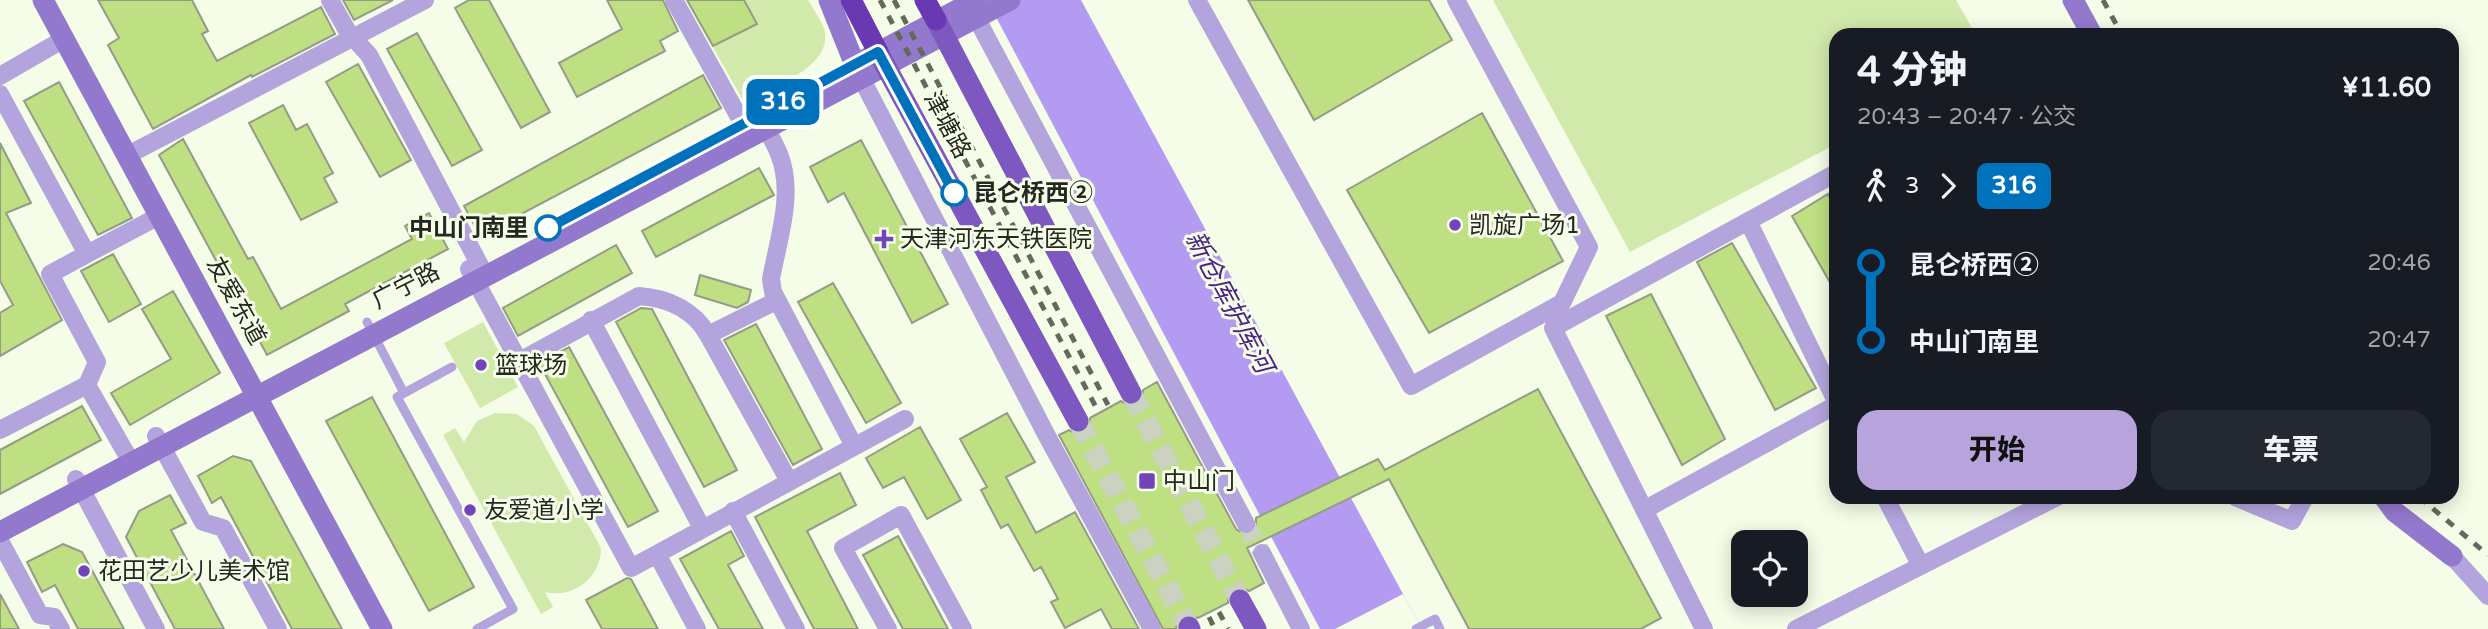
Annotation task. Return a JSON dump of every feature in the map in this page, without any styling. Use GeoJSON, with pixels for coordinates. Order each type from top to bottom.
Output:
{"type":"FeatureCollection","features":[{"type":"Feature","properties":{"kind":"highway","name":"津塘路"},"geometry":{"type":"LineString","coordinates":[[925,0],[940,28]]}},
{"type":"Feature","properties":{"kind":"highway","name":"津塘路"},"geometry":{"type":"LineString","coordinates":[[837,2],[881,58]]}},
{"type":"Feature","properties":{"kind":"main road","name":"津塘路"},"geometry":{"type":"LineString","coordinates":[[940,28],[1130,393]]}},
{"type":"Feature","properties":{"kind":"main road","name":"津塘路"},"geometry":{"type":"LineString","coordinates":[[881,58],[1078,421]]}},
{"type":"Feature","properties":{"kind":"main road"},"geometry":{"type":"LineString","coordinates":[[1240,600],[1256,629]]}},
{"type":"Feature","properties":{"kind":"street","name":"友爱东道"},"geometry":{"type":"LineString","coordinates":[[43,0],[382,629]]}},
{"type":"Feature","properties":{"kind":"street"},"geometry":{"type":"LineString","coordinates":[[330,0],[348,32],[369,55],[477,272],[518,362],[631,568],[905,419]]}},
{"type":"Feature","properties":{"kind":"street"},"geometry":{"type":"LineString","coordinates":[[126,156],[425,0]]}},
{"type":"Feature","properties":{"kind":"street"},"geometry":{"type":"LineString","coordinates":[[674,0],[754,125],[779,154],[786,188],[771,279],[776,301],[854,446]]}},
{"type":"Feature","properties":{"kind":"street","name":"广宁路"},"geometry":{"type":"LineString","coordinates":[[0,532],[158,440],[940,28],[975,7],[1010,0]]}},
{"type":"Feature","properties":{"kind":"street"},"geometry":{"type":"LineString","coordinates":[[1197,0],[1411,386],[1562,303],[1589,247],[1456,0]]}},
{"type":"Feature","properties":{"kind":"street"},"geometry":{"type":"LineString","coordinates":[[2073,0],[2088,28]]}},
{"type":"Feature","properties":{"kind":"street"},"geometry":{"type":"LineString","coordinates":[[837,2],[858,71],[1047,436],[1152,629]]}},
{"type":"Feature","properties":{"kind":"street"},"geometry":{"type":"LineString","coordinates":[[975,7],[1247,524]]}},
{"type":"Feature","properties":{"kind":"street"},"geometry":{"type":"LineString","coordinates":[[0,76],[64,39]]}},
{"type":"Feature","properties":{"kind":"street"},"geometry":{"type":"LineString","coordinates":[[0,94],[87,254]]}},
{"type":"Feature","properties":{"kind":"street"},"geometry":{"type":"LineString","coordinates":[[1704,629],[1553,328],[1829,177]]}},
{"type":"Feature","properties":{"kind":"street"},"geometry":{"type":"LineString","coordinates":[[0,430],[87,385],[96,362],[50,274],[159,216]]}},
{"type":"Feature","properties":{"kind":"street"},"geometry":{"type":"LineString","coordinates":[[1748,221],[1829,389]]}},
{"type":"Feature","properties":{"kind":"street"},"geometry":{"type":"LineString","coordinates":[[518,362],[639,296],[682,308],[699,319],[789,481]]}},
{"type":"Feature","properties":{"kind":"street"},"geometry":{"type":"LineString","coordinates":[[708,335],[776,301]]}},
{"type":"Feature","properties":{"kind":"street"},"geometry":{"type":"LineString","coordinates":[[591,320],[702,528]]}},
{"type":"Feature","properties":{"kind":"street"},"geometry":{"type":"LineString","coordinates":[[87,385],[128,457]]}},
{"type":"Feature","properties":{"kind":"street"},"geometry":{"type":"LineString","coordinates":[[1644,510],[1829,407]]}},
{"type":"Feature","properties":{"kind":"street"},"geometry":{"type":"LineString","coordinates":[[158,440],[203,522],[223,528],[278,629]]}},
{"type":"Feature","properties":{"kind":"street"},"geometry":{"type":"LineString","coordinates":[[79,484],[156,629]]}},
{"type":"Feature","properties":{"kind":"street","name":"广宁路"},"geometry":{"type":"LineString","coordinates":[[0,520],[79,484]]}},
{"type":"Feature","properties":{"kind":"street"},"geometry":{"type":"LineString","coordinates":[[1889,504],[1921,566]]}},
{"type":"Feature","properties":{"kind":"street"},"geometry":{"type":"LineString","coordinates":[[1796,629],[2043,504]]}},
{"type":"Feature","properties":{"kind":"street"},"geometry":{"type":"LineString","coordinates":[[2252,504],[2292,521],[2301,504]]}},
{"type":"Feature","properties":{"kind":"street"},"geometry":{"type":"LineString","coordinates":[[2389,504],[2395,512],[2452,556],[2488,596]]}},
{"type":"Feature","properties":{"kind":"street"},"geometry":{"type":"LineString","coordinates":[[733,511],[796,629]]}},
{"type":"Feature","properties":{"kind":"street"},"geometry":{"type":"LineString","coordinates":[[888,629],[843,548],[901,515],[963,629]]}},
{"type":"Feature","properties":{"kind":"street"},"geometry":{"type":"LineString","coordinates":[[0,541],[40,615],[54,617],[61,629]]}},
{"type":"Feature","properties":{"kind":"street"},"geometry":{"type":"LineString","coordinates":[[1262,553],[1301,629]]}},
{"type":"Feature","properties":{"kind":"street"},"geometry":{"type":"LineString","coordinates":[[657,555],[697,629]]}},
{"type":"Feature","properties":{"kind":"lane"},"geometry":{"type":"LineString","coordinates":[[370,328],[404,393]]}},
{"type":"Feature","properties":{"kind":"lane"},"geometry":{"type":"LineString","coordinates":[[452,367],[397,397],[513,609],[477,629]]}},
{"type":"Feature","properties":{"kind":"lane"},"geometry":{"type":"LineString","coordinates":[[1417,629],[1435,619],[1440,629]]}},
{"type":"Feature","properties":{"kind":"green space"},"geometry":{"type":"Polygon","coordinates":[[[686,0],[808,0],[823,26],[825,42],[820,54],[798,75],[744,102],[686,0]]]}},
{"type":"Feature","properties":{"kind":"green space"},"geometry":{"type":"Polygon","coordinates":[[[1493,0],[1956,0],[1972,28],[1829,28],[1829,148],[1630,252],[1493,0]]]}},
{"type":"Feature","properties":{"kind":"green space","name":"篮球场"},"geometry":{"type":"Polygon","coordinates":[[[483,322],[518,387],[480,408],[444,343],[483,322]]]}},
{"type":"Feature","properties":{"kind":"green space"},"geometry":{"type":"Polygon","coordinates":[[[495,413],[517,414],[534,426],[601,548],[600,559],[591,577],[584,584],[566,592],[545,592],[553,607],[541,614],[443,435],[455,428],[464,442],[477,421],[495,413]]]}},
{"type":"Feature","properties":{"kind":"water","name":"新仓库护库河"},"geometry":{"type":"Polygon","coordinates":[[[987,0],[1081,0],[1422,629],[1320,629],[987,0]]]}},
{"type":"Feature","properties":{"kind":"pier"},"geometry":{"type":"Polygon","coordinates":[[[1403,594],[1422,629],[1335,629],[1403,594]]]}},
{"type":"Feature","properties":{"kind":"building"},"geometry":{"type":"Polygon","coordinates":[[[98,0],[192,0],[208,31],[202,34],[217,61],[321,7],[335,34],[252,77],[251,75],[153,129],[108,45],[119,38],[98,0]]]}},
{"type":"Feature","properties":{"kind":"building"},"geometry":{"type":"Polygon","coordinates":[[[343,0],[393,0],[354,20],[343,0]]]}},
{"type":"Feature","properties":{"kind":"building"},"geometry":{"type":"Polygon","coordinates":[[[469,0],[489,0],[550,112],[521,128],[455,8],[469,0]]]}},
{"type":"Feature","properties":{"kind":"building"},"geometry":{"type":"Polygon","coordinates":[[[607,0],[663,0],[678,31],[660,41],[665,51],[577,97],[559,63],[622,29],[607,0]]]}},
{"type":"Feature","properties":{"kind":"building"},"geometry":{"type":"Polygon","coordinates":[[[687,0],[744,0],[757,24],[713,46],[687,0]]]}},
{"type":"Feature","properties":{"kind":"building"},"geometry":{"type":"Polygon","coordinates":[[[1248,0],[1429,0],[1452,40],[1314,120],[1248,0]]]}},
{"type":"Feature","properties":{"kind":"building"},"geometry":{"type":"Polygon","coordinates":[[[417,33],[482,150],[452,166],[387,49],[417,33]]]}},
{"type":"Feature","properties":{"kind":"building"},"geometry":{"type":"Polygon","coordinates":[[[358,64],[411,160],[380,177],[326,82],[358,64]]]}},
{"type":"Feature","properties":{"kind":"building"},"geometry":{"type":"Polygon","coordinates":[[[703,75],[721,108],[480,236],[464,206],[703,75]]]}},
{"type":"Feature","properties":{"kind":"building"},"geometry":{"type":"Polygon","coordinates":[[[59,82],[132,218],[98,235],[24,101],[59,82]]]}},
{"type":"Feature","properties":{"kind":"building"},"geometry":{"type":"Polygon","coordinates":[[[283,105],[296,130],[307,124],[333,173],[324,178],[337,202],[301,220],[249,123],[283,105]]]}},
{"type":"Feature","properties":{"kind":"building","name":"凯旋广场1"},"geometry":{"type":"Polygon","coordinates":[[[1482,113],[1563,261],[1429,333],[1347,190],[1482,113]]]}},
{"type":"Feature","properties":{"kind":"building"},"geometry":{"type":"Polygon","coordinates":[[[183,139],[248,259],[253,257],[281,309],[412,239],[405,226],[429,213],[448,249],[345,304],[349,311],[267,355],[159,155],[183,139]]]}},
{"type":"Feature","properties":{"kind":"building"},"geometry":{"type":"Polygon","coordinates":[[[861,140],[948,304],[912,323],[844,193],[828,202],[810,167],[861,140]]]}},
{"type":"Feature","properties":{"kind":"building"},"geometry":{"type":"Polygon","coordinates":[[[0,143],[31,203],[6,213],[62,320],[0,356],[0,313],[13,305],[0,281],[0,143]]]}},
{"type":"Feature","properties":{"kind":"building"},"geometry":{"type":"Polygon","coordinates":[[[759,168],[774,195],[656,257],[642,231],[759,168]]]}},
{"type":"Feature","properties":{"kind":"building"},"geometry":{"type":"Polygon","coordinates":[[[1828,194],[1829,281],[1792,216],[1828,194]]]}},
{"type":"Feature","properties":{"kind":"building"},"geometry":{"type":"Polygon","coordinates":[[[1732,243],[1816,388],[1775,410],[1697,262],[1732,243]]]}},
{"type":"Feature","properties":{"kind":"building"},"geometry":{"type":"Polygon","coordinates":[[[616,245],[632,273],[518,336],[503,308],[616,245]]]}},
{"type":"Feature","properties":{"kind":"building"},"geometry":{"type":"Polygon","coordinates":[[[113,254],[141,304],[109,322],[81,271],[113,254]]]}},
{"type":"Feature","properties":{"kind":"building"},"geometry":{"type":"Polygon","coordinates":[[[700,275],[751,290],[748,302],[737,308],[695,295],[700,275]]]}},
{"type":"Feature","properties":{"kind":"building"},"geometry":{"type":"Polygon","coordinates":[[[833,283],[901,403],[866,423],[798,302],[833,283]]]}},
{"type":"Feature","properties":{"kind":"building"},"geometry":{"type":"Polygon","coordinates":[[[173,291],[220,373],[130,425],[111,393],[171,359],[142,309],[173,291]]]}},
{"type":"Feature","properties":{"kind":"building"},"geometry":{"type":"Polygon","coordinates":[[[1651,294],[1725,439],[1682,465],[1606,316],[1651,294]]]}},
{"type":"Feature","properties":{"kind":"building"},"geometry":{"type":"Polygon","coordinates":[[[641,308],[652,309],[737,470],[704,487],[616,322],[641,308]]]}},
{"type":"Feature","properties":{"kind":"building"},"geometry":{"type":"Polygon","coordinates":[[[756,324],[822,449],[793,465],[724,340],[756,324]]]}},
{"type":"Feature","properties":{"kind":"building"},"geometry":{"type":"Polygon","coordinates":[[[569,347],[658,511],[628,527],[539,363],[569,347]]]}},
{"type":"Feature","properties":{"kind":"building"},"geometry":{"type":"Polygon","coordinates":[[[1157,382],[1236,529],[1246,535],[1256,529],[1256,518],[1378,459],[1385,470],[1538,389],[1661,618],[1641,629],[1469,629],[1389,479],[1247,548],[1264,583],[1249,591],[1241,587],[1234,588],[1228,594],[1228,603],[1198,618],[1184,615],[1178,620],[1176,629],[1163,629],[1059,435],[1069,430],[1077,434],[1084,433],[1089,427],[1090,418],[1121,401],[1130,406],[1138,404],[1143,390],[1157,382]]]}},
{"type":"Feature","properties":{"kind":"building"},"geometry":{"type":"Polygon","coordinates":[[[372,397],[474,587],[429,611],[326,421],[372,397]]]}},
{"type":"Feature","properties":{"kind":"building"},"geometry":{"type":"Polygon","coordinates":[[[82,406],[101,440],[0,494],[0,450],[82,406]]]}},
{"type":"Feature","properties":{"kind":"building"},"geometry":{"type":"Polygon","coordinates":[[[1007,413],[1035,462],[1006,477],[1036,533],[1075,512],[1139,629],[1112,629],[1101,609],[1065,628],[1051,602],[1058,599],[1041,567],[1034,571],[1008,524],[1001,528],[981,490],[987,487],[960,439],[1007,413]]]}},
{"type":"Feature","properties":{"kind":"building"},"geometry":{"type":"Polygon","coordinates":[[[920,427],[961,500],[927,519],[904,477],[883,488],[866,458],[920,427]]]}},
{"type":"Feature","properties":{"kind":"building"},"geometry":{"type":"Polygon","coordinates":[[[233,456],[251,461],[342,629],[292,629],[221,497],[212,503],[198,476],[233,456]]]}},
{"type":"Feature","properties":{"kind":"building"},"geometry":{"type":"Polygon","coordinates":[[[840,473],[856,505],[807,531],[858,629],[814,629],[755,517],[840,473]]]}},
{"type":"Feature","properties":{"kind":"building"},"geometry":{"type":"Polygon","coordinates":[[[170,495],[186,523],[171,530],[224,629],[175,629],[126,537],[139,511],[170,495]]]}},
{"type":"Feature","properties":{"kind":"building"},"geometry":{"type":"Polygon","coordinates":[[[731,531],[744,556],[728,565],[763,629],[719,629],[680,559],[731,531]]]}},
{"type":"Feature","properties":{"kind":"building"},"geometry":{"type":"Polygon","coordinates":[[[898,536],[948,629],[903,629],[863,555],[898,536]]]}},
{"type":"Feature","properties":{"kind":"building"},"geometry":{"type":"Polygon","coordinates":[[[63,544],[82,552],[124,629],[78,629],[55,585],[42,592],[27,562],[63,544]]]}},
{"type":"Feature","properties":{"kind":"building"},"geometry":{"type":"Polygon","coordinates":[[[627,578],[631,579],[658,629],[602,629],[586,600],[627,578]]]}},
{"type":"Feature","properties":{"kind":"building"},"geometry":{"type":"Polygon","coordinates":[[[0,594],[19,629],[0,629],[0,594]]]}},
{"type":"Feature","properties":{"kind":"tunnel"},"geometry":{"type":"LineString","coordinates":[[1131,393],[1240,600]]}},
{"type":"Feature","properties":{"kind":"tunnel"},"geometry":{"type":"LineString","coordinates":[[1078,421],[1189,627]]}},
{"type":"Feature","properties":{"kind":"tunnel"},"geometry":{"type":"LineString","coordinates":[[1246,524],[1262,553]]}},
{"type":"Feature","properties":{"kind":"railway"},"geometry":{"type":"LineString","coordinates":[[880,0],[1098,411]]}},
{"type":"Feature","properties":{"kind":"railway"},"geometry":{"type":"LineString","coordinates":[[894,0],[1108,405]]}},
{"type":"Feature","properties":{"kind":"railway"},"geometry":{"type":"LineString","coordinates":[[2103,0],[2118,28]]}},
{"type":"Feature","properties":{"kind":"railway"},"geometry":{"type":"LineString","coordinates":[[2427,504],[2488,555]]}},
{"type":"Feature","properties":{"kind":"railway"},"geometry":{"type":"LineString","coordinates":[[1219,612],[1228,629]]}},
{"type":"Feature","properties":{"kind":"railway"},"geometry":{"type":"LineString","coordinates":[[1209,617],[1215,629]]}},
{"type":"Feature","properties":{"kind":"bus line","name":"316"},"geometry":{"type":"LineString","coordinates":[[548,228],[878,52],[954,193]]}},
{"type":"Feature","properties":{"kind":"place","name":"昆仑桥西②"},"geometry":{"type":"Point","coordinates":[954,193]}},
{"type":"Feature","properties":{"kind":"place","name":"凯旋广场1"},"geometry":{"type":"Point","coordinates":[1455,225]}},
{"type":"Feature","properties":{"kind":"place","name":"中山门南里"},"geometry":{"type":"Point","coordinates":[548,228]}},
{"type":"Feature","properties":{"kind":"place","name":"天津河东天铁医院"},"geometry":{"type":"Point","coordinates":[884,239]}},
{"type":"Feature","properties":{"kind":"place","name":"篮球场"},"geometry":{"type":"Point","coordinates":[481,365]}},
{"type":"Feature","properties":{"kind":"place","name":"中山门"},"geometry":{"type":"Point","coordinates":[1147,481]}},
{"type":"Feature","properties":{"kind":"place","name":"友爱道小学"},"geometry":{"type":"Point","coordinates":[470,510]}},
{"type":"Feature","properties":{"kind":"place","name":"花田艺少儿美术馆"},"geometry":{"type":"Point","coordinates":[84,571]}}]}
